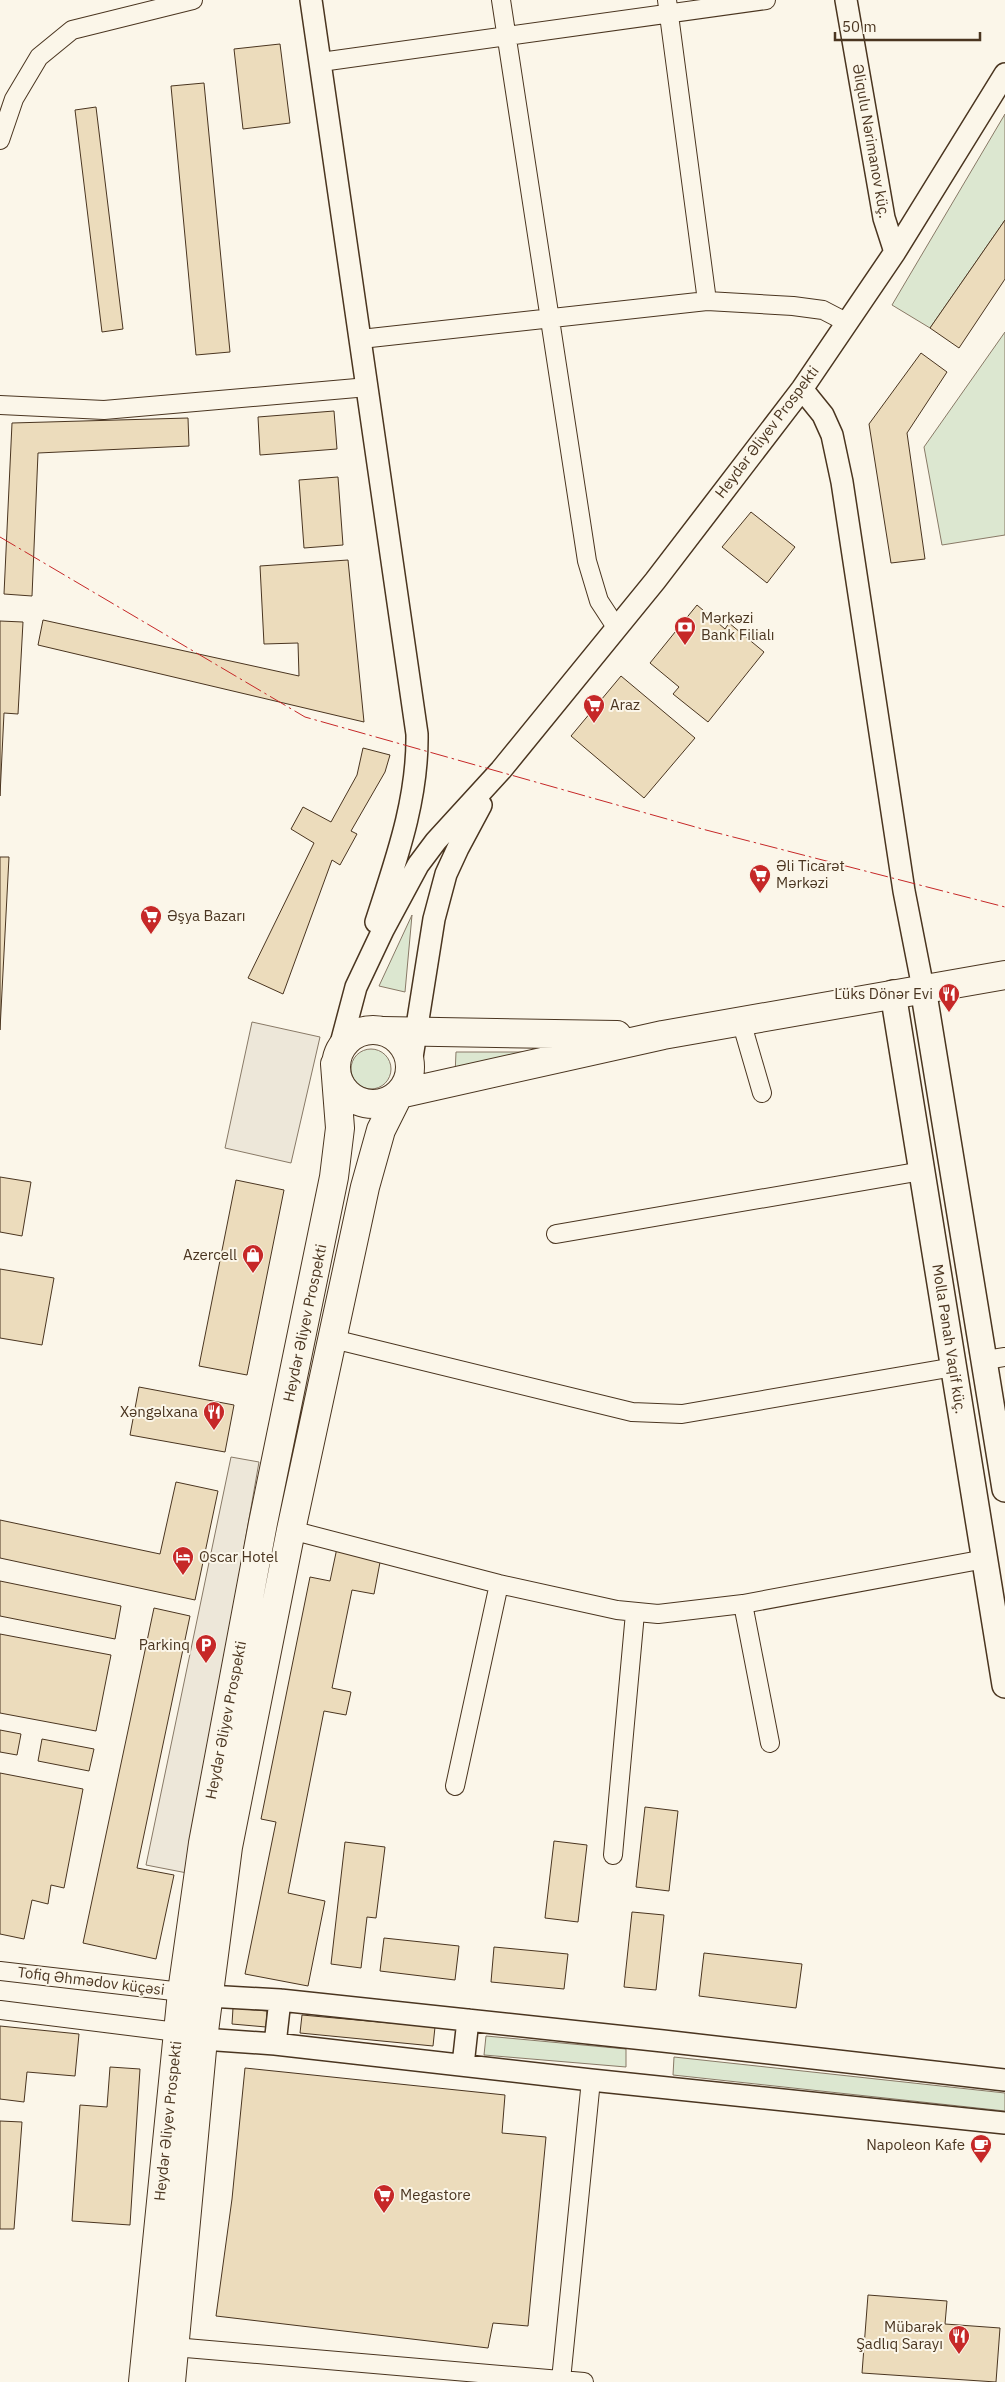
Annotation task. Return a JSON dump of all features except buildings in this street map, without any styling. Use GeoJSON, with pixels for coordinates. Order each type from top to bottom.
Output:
{"type":"FeatureCollection","features":[{"type":"Feature","properties":{"kind":"highway"},"geometry":{"type":"LineString","coordinates":[[405,1082],[893,993],[1005,975]]}},
{"type":"Feature","properties":{"kind":"highway"},"geometry":{"type":"LineString","coordinates":[[382,1031],[394,1036],[404,1045],[409,1057],[405,1082],[389,1101],[376,1105],[357,1101],[342,1089],[336,1077],[337,1058],[346,1040],[357,1033],[370,1029],[416,1032],[663,1035]]}},
{"type":"Feature","properties":{"kind":"highway","name":"Heydər Əliyev Prospekti"},"geometry":{"type":"LineString","coordinates":[[143,2382],[177,2032],[203,1842],[263,1523],[334,1177],[340,1128],[337,1058]]}},
{"type":"Feature","properties":{"kind":"highway","name":"Heydər Əliyev Prospekti"},"geometry":{"type":"LineString","coordinates":[[171,2382],[203,2039],[228,1846],[291,1530],[367,1179],[382,1130],[405,1082]]}},
{"type":"Feature","properties":{"kind":"main road"},"geometry":{"type":"LineString","coordinates":[[923,988],[931,1045],[995,1359],[1005,1488]]}},
{"type":"Feature","properties":{"kind":"main road","name":"Molla Pənah Vaqif küç."},"geometry":{"type":"LineString","coordinates":[[893,993],[1005,1685]]}},
{"type":"Feature","properties":{"kind":"street"},"geometry":{"type":"LineString","coordinates":[[0,140],[14,99],[39,57],[72,30],[193,0]]}},
{"type":"Feature","properties":{"kind":"street"},"geometry":{"type":"LineString","coordinates":[[311,0],[417,734],[418,762],[404,835],[356,987]]}},
{"type":"Feature","properties":{"kind":"street"},"geometry":{"type":"LineString","coordinates":[[501,0],[587,561],[599,601],[616,627]]}},
{"type":"Feature","properties":{"kind":"street"},"geometry":{"type":"LineString","coordinates":[[321,62],[507,37],[668,7],[766,0]]}},
{"type":"Feature","properties":{"kind":"street","name":"Əliqulu Nərimanov küç."},"geometry":{"type":"LineString","coordinates":[[846,0],[884,218],[895,252]]}},
{"type":"Feature","properties":{"kind":"street"},"geometry":{"type":"LineString","coordinates":[[668,7],[706,301]]}},
{"type":"Feature","properties":{"kind":"street","name":"Heydər Əliyev Prospekti"},"geometry":{"type":"LineString","coordinates":[[337,1058],[356,987],[383,930],[418,865],[436,841],[501,770],[654,581],[802,389],[895,252],[1005,74]]}},
{"type":"Feature","properties":{"kind":"street"},"geometry":{"type":"LineString","coordinates":[[361,339],[706,301],[823,310],[848,323]]}},
{"type":"Feature","properties":{"kind":"street"},"geometry":{"type":"LineString","coordinates":[[0,405],[104,410],[368,387]]}},
{"type":"Feature","properties":{"kind":"street"},"geometry":{"type":"LineString","coordinates":[[802,389],[823,415],[832,435],[842,482],[904,891],[923,988]]}},
{"type":"Feature","properties":{"kind":"street","name":"Heydər Əliyev Prospekti"},"geometry":{"type":"LineString","coordinates":[[405,1082],[416,1032],[434,920],[446,874],[474,816],[501,770]]}},
{"type":"Feature","properties":{"kind":"street"},"geometry":{"type":"LineString","coordinates":[[741,1021],[762,1093]]}},
{"type":"Feature","properties":{"kind":"street"},"geometry":{"type":"LineString","coordinates":[[556,1234],[922,1171]]}},
{"type":"Feature","properties":{"kind":"street"},"geometry":{"type":"LineString","coordinates":[[333,1339],[632,1412],[661,1415],[682,1414],[954,1367]]}},
{"type":"Feature","properties":{"kind":"street"},"geometry":{"type":"LineString","coordinates":[[291,1530],[499,1584],[635,1613],[658,1614],[743,1604],[985,1559]]}},
{"type":"Feature","properties":{"kind":"street"},"geometry":{"type":"LineString","coordinates":[[455,1786],[499,1584]]}},
{"type":"Feature","properties":{"kind":"street"},"geometry":{"type":"LineString","coordinates":[[743,1604],[770,1744]]}},
{"type":"Feature","properties":{"kind":"street"},"geometry":{"type":"LineString","coordinates":[[613,1855],[635,1613]]}},
{"type":"Feature","properties":{"kind":"street","name":"Tofiq Əhmədov küçəsi"},"geometry":{"type":"LineString","coordinates":[[0,1971],[182,1992]]}},
{"type":"Feature","properties":{"kind":"street"},"geometry":{"type":"LineString","coordinates":[[208,1996],[280,2000],[1005,2080]]}},
{"type":"Feature","properties":{"kind":"street"},"geometry":{"type":"LineString","coordinates":[[275,2044],[280,2000]]}},
{"type":"Feature","properties":{"kind":"street"},"geometry":{"type":"LineString","coordinates":[[0,2010],[177,2032]]}},
{"type":"Feature","properties":{"kind":"street"},"geometry":{"type":"LineString","coordinates":[[463,2066],[468,2020]]}},
{"type":"Feature","properties":{"kind":"street"},"geometry":{"type":"LineString","coordinates":[[203,2039],[275,2044],[591,2080],[1005,2123]]}},
{"type":"Feature","properties":{"kind":"street"},"geometry":{"type":"LineString","coordinates":[[561,2380],[591,2080]]}},
{"type":"Feature","properties":{"kind":"street"},"geometry":{"type":"LineString","coordinates":[[174,2347],[584,2382]]}},
{"type":"Feature","properties":{"kind":"green space"},"geometry":{"type":"Polygon","coordinates":[[[1005,114],[1005,220],[930,328],[892,305],[1005,114]]]}},
{"type":"Feature","properties":{"kind":"green space"},"geometry":{"type":"Polygon","coordinates":[[[1005,332],[1005,535],[942,545],[924,447],[1005,332]]]}},
{"type":"Feature","properties":{"kind":"green space"},"geometry":{"type":"Polygon","coordinates":[[[412,915],[405,992],[379,986],[412,915]]]}},
{"type":"Feature","properties":{"kind":"green space"},"geometry":{"type":"Polygon","coordinates":[[[371,1049],[382,1052],[388,1058],[391,1069],[388,1080],[382,1086],[371,1089],[360,1086],[354,1080],[351,1069],[354,1058],[360,1052],[371,1049]]]}},
{"type":"Feature","properties":{"kind":"green space"},"geometry":{"type":"Polygon","coordinates":[[[456,1052],[551,1052],[455,1075],[456,1052]]]}},
{"type":"Feature","properties":{"kind":"green space"},"geometry":{"type":"Polygon","coordinates":[[[486,2036],[626,2049],[626,2067],[484,2055],[486,2036]]]}},
{"type":"Feature","properties":{"kind":"green space"},"geometry":{"type":"Polygon","coordinates":[[[674,2057],[1005,2093],[1005,2111],[673,2075],[674,2057]]]}},
{"type":"Feature","properties":{"kind":"shaded area"},"geometry":{"type":"Polygon","coordinates":[[[252,1022],[320,1037],[291,1163],[225,1148],[252,1022]]]}},
{"type":"Feature","properties":{"kind":"shaded area","name":"Parkinq"},"geometry":{"type":"Polygon","coordinates":[[[231,1457],[259,1462],[187,1873],[146,1865],[231,1457]]]}},
{"type":"Feature","properties":{"kind":"power"},"geometry":{"type":"LineString","coordinates":[[0,537],[305,717],[706,830],[1005,907]]}},
{"type":"Feature","properties":{"kind":"place","name":"Mərkəzi Bank Filialı"},"geometry":{"type":"Point","coordinates":[685,646]}},
{"type":"Feature","properties":{"kind":"place","name":"Araz"},"geometry":{"type":"Point","coordinates":[594,724]}},
{"type":"Feature","properties":{"kind":"place","name":"Əli Ticarət Mərkəzi"},"geometry":{"type":"Point","coordinates":[760,894]}},
{"type":"Feature","properties":{"kind":"place","name":"Əşya Bazarı"},"geometry":{"type":"Point","coordinates":[151,935]}},
{"type":"Feature","properties":{"kind":"place","name":"Lüks Dönər Evi"},"geometry":{"type":"Point","coordinates":[949,1013]}},
{"type":"Feature","properties":{"kind":"place","name":"Azercell"},"geometry":{"type":"Point","coordinates":[253,1274]}},
{"type":"Feature","properties":{"kind":"place","name":"Xəngəlxana"},"geometry":{"type":"Point","coordinates":[214,1431]}},
{"type":"Feature","properties":{"kind":"place","name":"Oscar Hotel"},"geometry":{"type":"Point","coordinates":[183,1576]}},
{"type":"Feature","properties":{"kind":"place","name":"Parkinq"},"geometry":{"type":"Point","coordinates":[206,1664]}},
{"type":"Feature","properties":{"kind":"place","name":"Napoleon Kafe"},"geometry":{"type":"Point","coordinates":[981,2164]}},
{"type":"Feature","properties":{"kind":"place","name":"Megastore"},"geometry":{"type":"Point","coordinates":[384,2214]}},
{"type":"Feature","properties":{"kind":"place","name":"Mübarək Şadlıq Sarayı"},"geometry":{"type":"Point","coordinates":[959,2355]}}]}
